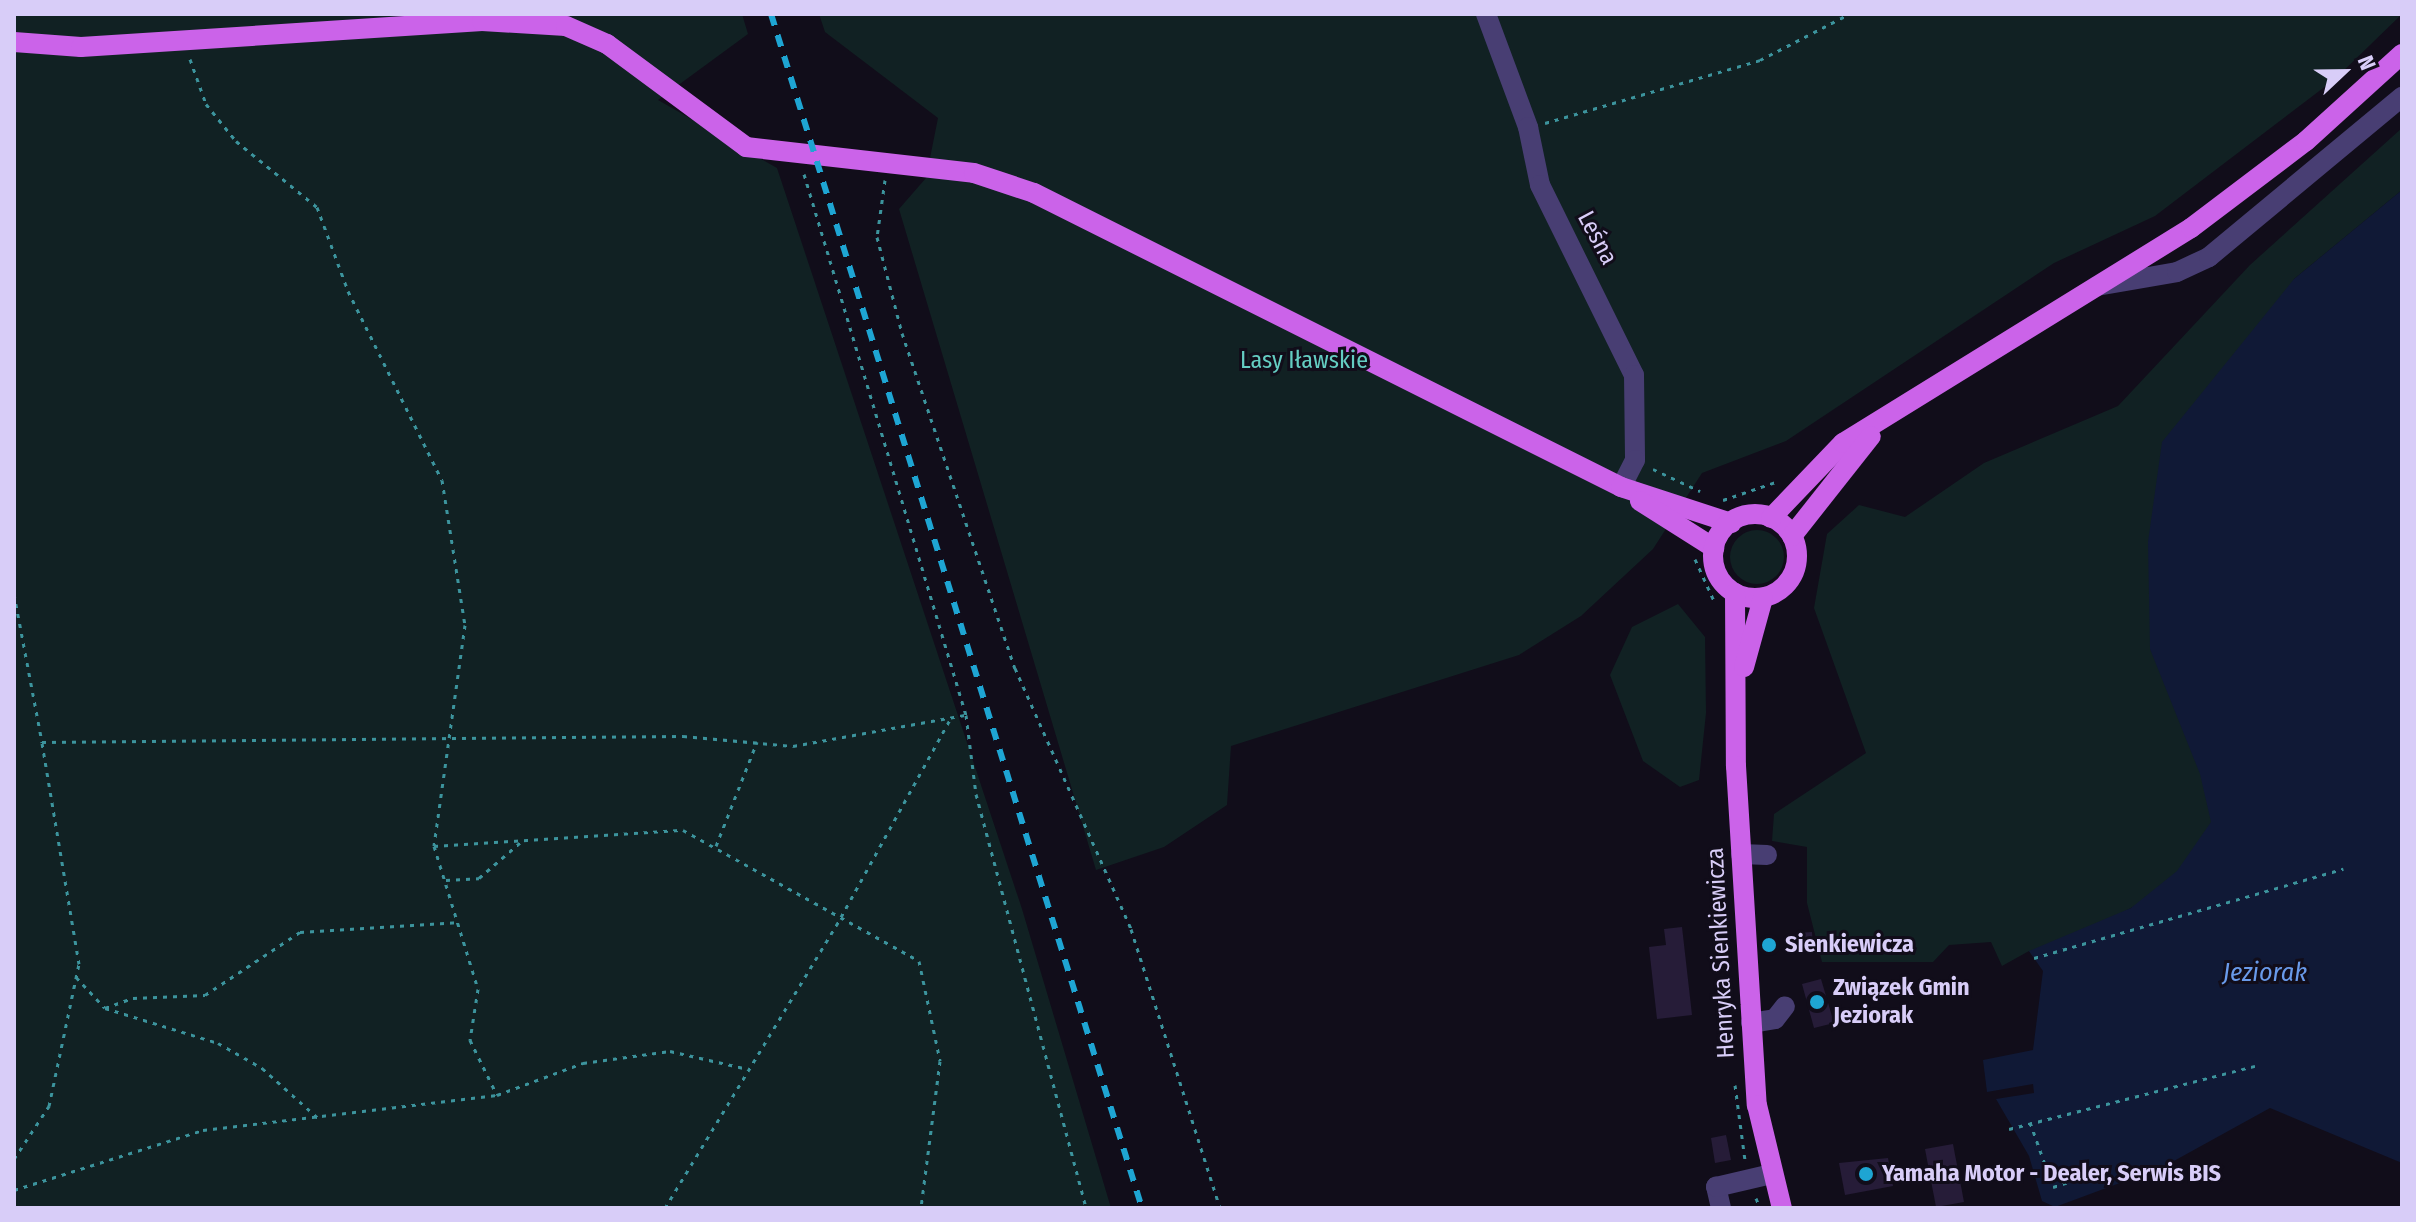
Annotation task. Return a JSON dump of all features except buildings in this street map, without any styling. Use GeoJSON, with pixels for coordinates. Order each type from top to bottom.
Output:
{"type":"FeatureCollection","features":[{"type":"Feature","properties":{"kind":"main road"},"geometry":{"type":"LineString","coordinates":[[14,42],[81,47],[482,21],[566,26],[607,44],[732,141],[798,157],[974,173],[1034,193],[1621,487],[1714,548]]}},
{"type":"Feature","properties":{"kind":"main road"},"geometry":{"type":"LineString","coordinates":[[1621,487],[1731,523],[1771,518],[1843,443],[2097,286],[2254,183],[2402,54]]}},
{"type":"Feature","properties":{"kind":"main road"},"geometry":{"type":"LineString","coordinates":[[1792,536],[1818,495],[1895,411]]}},
{"type":"Feature","properties":{"kind":"main road"},"geometry":{"type":"LineString","coordinates":[[1731,523],[1714,548],[1717,574],[1735,593],[1763,598],[1789,581],[1797,551],[1792,536],[1771,518]]}},
{"type":"Feature","properties":{"kind":"main road","name":"Henryka Sienkiewicza"},"geometry":{"type":"LineString","coordinates":[[1735,593],[1741,854],[1751,1023],[1772,1174],[1782,1208]]}},
{"type":"Feature","properties":{"kind":"main road","name":"Henryka Sienkiewicza"},"geometry":{"type":"LineString","coordinates":[[1737,692],[1763,598]]}},
{"type":"Feature","properties":{"kind":"lane","name":"Leśna"},"geometry":{"type":"LineString","coordinates":[[1486,14],[1528,127],[1540,185],[1634,375],[1635,460],[1621,487]]}},
{"type":"Feature","properties":{"kind":"lane"},"geometry":{"type":"LineString","coordinates":[[2097,286],[2177,272],[2209,257],[2402,97]]}},
{"type":"Feature","properties":{"kind":"lane"},"geometry":{"type":"LineString","coordinates":[[1741,854],[1767,855]]}},
{"type":"Feature","properties":{"kind":"lane"},"geometry":{"type":"LineString","coordinates":[[1751,1023],[1775,1019],[1785,1006]]}},
{"type":"Feature","properties":{"kind":"lane"},"geometry":{"type":"LineString","coordinates":[[1721,1208],[1716,1187],[1772,1174]]}},
{"type":"Feature","properties":{"kind":"path"},"geometry":{"type":"LineString","coordinates":[[1528,127],[1760,60],[1849,14]]}},
{"type":"Feature","properties":{"kind":"path"},"geometry":{"type":"LineString","coordinates":[[186,40],[206,104],[236,141],[317,207],[348,291],[442,480],[465,625],[445,741],[434,846],[478,989],[470,1040],[497,1095]]}},
{"type":"Feature","properties":{"kind":"path"},"geometry":{"type":"LineString","coordinates":[[798,157],[966,715],[976,794],[1086,1208]]}},
{"type":"Feature","properties":{"kind":"path"},"geometry":{"type":"LineString","coordinates":[[887,164],[877,237],[902,333],[1015,668],[1131,929],[1220,1208]]}},
{"type":"Feature","properties":{"kind":"path"},"geometry":{"type":"LineString","coordinates":[[1635,460],[1701,492],[1705,502]]}},
{"type":"Feature","properties":{"kind":"path"},"geometry":{"type":"LineString","coordinates":[[1716,501],[1785,479]]}},
{"type":"Feature","properties":{"kind":"path"},"geometry":{"type":"LineString","coordinates":[[14,594],[42,742],[76,977],[49,1106],[14,1159]]}},
{"type":"Feature","properties":{"kind":"path"},"geometry":{"type":"LineString","coordinates":[[42,742],[299,734],[445,741],[683,736],[793,746],[949,721],[966,715]]}},
{"type":"Feature","properties":{"kind":"path"},"geometry":{"type":"LineString","coordinates":[[665,1208],[841,917],[949,721]]}},
{"type":"Feature","properties":{"kind":"path"},"geometry":{"type":"LineString","coordinates":[[715,848],[757,742]]}},
{"type":"Feature","properties":{"kind":"path"},"geometry":{"type":"LineString","coordinates":[[434,846],[683,830],[919,961],[940,1061],[921,1208]]}},
{"type":"Feature","properties":{"kind":"path"},"geometry":{"type":"LineString","coordinates":[[444,880],[479,878],[523,840]]}},
{"type":"Feature","properties":{"kind":"path"},"geometry":{"type":"LineString","coordinates":[[2034,958],[2343,869]]}},
{"type":"Feature","properties":{"kind":"path"},"geometry":{"type":"LineString","coordinates":[[105,1008],[133,998],[205,995],[300,932],[457,922]]}},
{"type":"Feature","properties":{"kind":"path"},"geometry":{"type":"LineString","coordinates":[[76,977],[105,1008],[218,1043],[262,1068],[320,1119]]}},
{"type":"Feature","properties":{"kind":"path"},"geometry":{"type":"LineString","coordinates":[[14,1190],[203,1130],[320,1119],[497,1095],[583,1063],[670,1051],[748,1069]]}},
{"type":"Feature","properties":{"kind":"path"},"geometry":{"type":"LineString","coordinates":[[2009,1129],[2255,1066]]}},
{"type":"Feature","properties":{"kind":"path"},"geometry":{"type":"LineString","coordinates":[[2030,1122],[2053,1187],[2106,1170]]}},
{"type":"Feature","properties":{"kind":"green space"},"geometry":{"type":"Polygon","coordinates":[[[14,14],[742,14],[748,34],[658,100],[777,168],[1022,909],[1111,1208],[14,1208],[14,14]]]}},
{"type":"Feature","properties":{"kind":"green space","name":"Lasy Iławskie"},"geometry":{"type":"Polygon","coordinates":[[[819,14],[2402,14],[2335,79],[2155,216],[2054,263],[1786,441],[1702,473],[1653,549],[1581,616],[1519,655],[1231,746],[1227,805],[1164,847],[1096,870],[899,209],[926,178],[938,118],[825,32],[819,14]]]}},
{"type":"Feature","properties":{"kind":"green space"},"geometry":{"type":"Polygon","coordinates":[[[2402,128],[2402,190],[2294,279],[2245,849],[2034,958],[2029,951],[2002,966],[1991,942],[1949,945],[1933,962],[1822,962],[1807,903],[1807,847],[1772,841],[1774,814],[1866,753],[1814,608],[1827,534],[1859,505],[1905,517],[1984,463],[2118,406],[2250,265],[2402,128]]]}},
{"type":"Feature","properties":{"kind":"green space"},"geometry":{"type":"Polygon","coordinates":[[[1757,530],[1776,538],[1784,557],[1776,576],[1757,584],[1738,576],[1730,557],[1738,538],[1757,530]]]}},
{"type":"Feature","properties":{"kind":"green space"},"geometry":{"type":"Polygon","coordinates":[[[1678,604],[1705,637],[1706,713],[1699,780],[1680,787],[1643,761],[1610,675],[1632,627],[1678,604]]]}},
{"type":"Feature","properties":{"kind":"water","name":"Jeziorak"},"geometry":{"type":"Polygon","coordinates":[[[2402,190],[2402,1163],[2270,1108],[2163,1167],[2055,1207],[2042,1201],[2029,1156],[1996,1099],[2034,1093],[2033,1084],[1987,1092],[1983,1060],[2033,1050],[2043,971],[2029,951],[2131,908],[2177,871],[2211,822],[2200,774],[2150,649],[2148,542],[2162,442],[2294,279],[2402,190]]]}},
{"type":"Feature","properties":{"kind":"railway"},"geometry":{"type":"LineString","coordinates":[[771,14],[1142,1208]]}},
{"type":"Feature","properties":{"kind":"place","name":"Sienkiewicza"},"geometry":{"type":"Point","coordinates":[1769,945]}},
{"type":"Feature","properties":{"kind":"place","name":"Związek Gmin Jeziorak"},"geometry":{"type":"Point","coordinates":[1817,1002]}},
{"type":"Feature","properties":{"kind":"place","name":"Yamaha Motor - Dealer, Serwis BIS"},"geometry":{"type":"Point","coordinates":[1866,1174]}}]}
